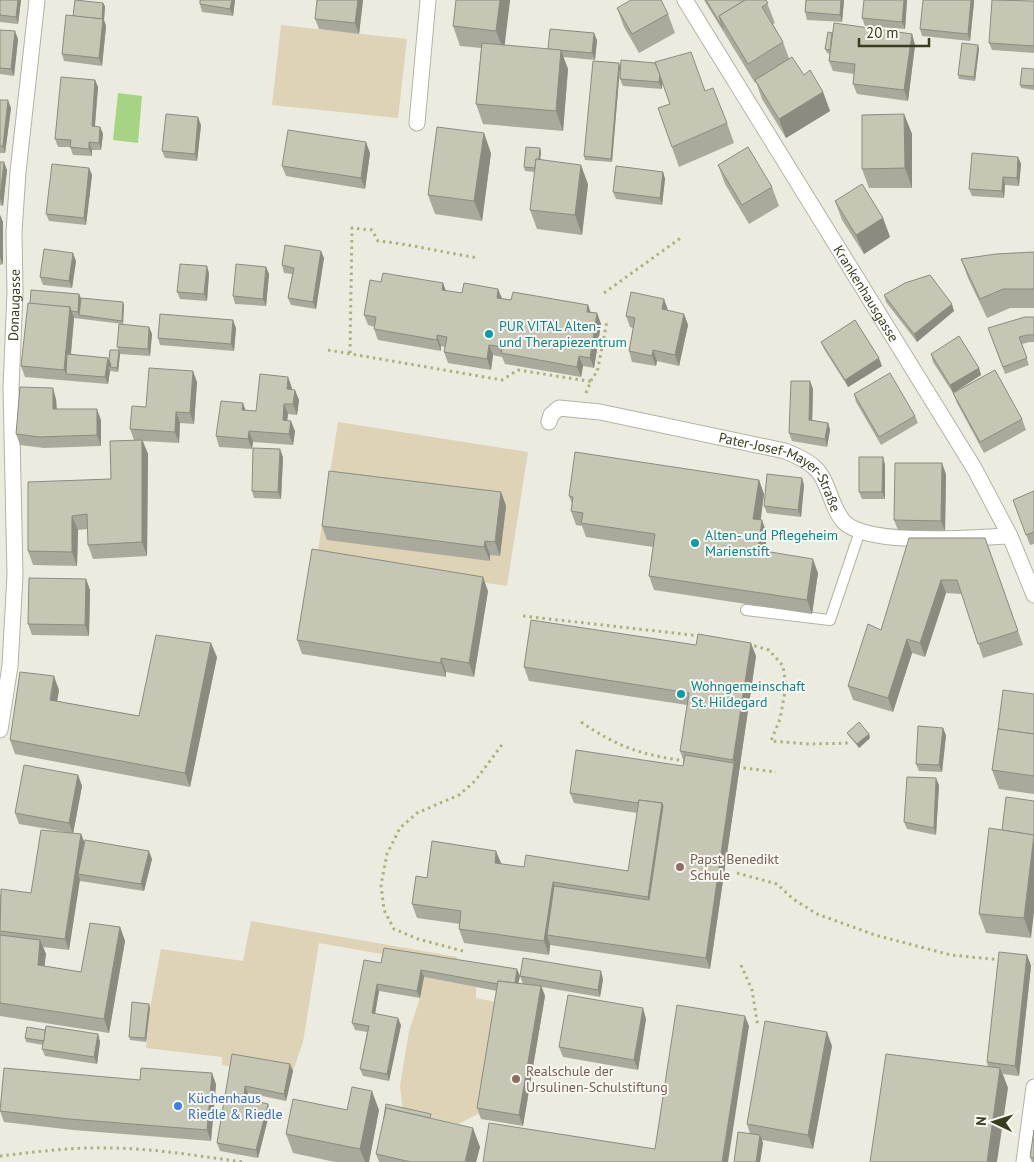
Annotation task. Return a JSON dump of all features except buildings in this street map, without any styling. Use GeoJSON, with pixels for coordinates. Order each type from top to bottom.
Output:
{"type":"FeatureCollection","features":[{"type":"Feature","properties":{"kind":"street","name":"Donaugasse"},"geometry":{"type":"LineString","coordinates":[[0,730],[10,666],[15,575],[11,388],[14,232],[18,172],[37,0]]}},
{"type":"Feature","properties":{"kind":"street"},"geometry":{"type":"LineString","coordinates":[[417,123],[428,0]]}},
{"type":"Feature","properties":{"kind":"street","name":"Krankenhausgasse"},"geometry":{"type":"LineString","coordinates":[[685,0],[974,468],[1010,536],[1034,595]]}},
{"type":"Feature","properties":{"kind":"street","name":"Pater-Josef-Mayer-Straße"},"geometry":{"type":"LineString","coordinates":[[549,422],[551,414],[559,408],[600,412],[786,451],[806,460],[819,472],[836,509],[845,522],[860,531],[889,537],[918,539],[1010,536]]}},
{"type":"Feature","properties":{"kind":"street"},"geometry":{"type":"LineString","coordinates":[[1024,1162],[1033,1093]]}},
{"type":"Feature","properties":{"kind":"lane"},"geometry":{"type":"LineString","coordinates":[[746,610],[830,620],[860,531]]}},
{"type":"Feature","properties":{"kind":"path"},"geometry":{"type":"LineString","coordinates":[[350,353],[352,228],[372,230],[378,240],[404,243],[477,259]]}},
{"type":"Feature","properties":{"kind":"path"},"geometry":{"type":"LineString","coordinates":[[604,293],[682,237]]}},
{"type":"Feature","properties":{"kind":"path"},"geometry":{"type":"LineString","coordinates":[[580,410],[593,376],[597,373],[607,321]]}},
{"type":"Feature","properties":{"kind":"path"},"geometry":{"type":"LineString","coordinates":[[328,350],[502,380],[518,370],[592,382]]}},
{"type":"Feature","properties":{"kind":"path"},"geometry":{"type":"LineString","coordinates":[[523,616],[709,637]]}},
{"type":"Feature","properties":{"kind":"path"},"geometry":{"type":"LineString","coordinates":[[746,643],[769,650],[783,666],[786,686],[780,719],[771,741],[810,744],[850,743]]}},
{"type":"Feature","properties":{"kind":"path"},"geometry":{"type":"LineString","coordinates":[[581,722],[604,737],[635,751],[688,761]]}},
{"type":"Feature","properties":{"kind":"path"},"geometry":{"type":"LineString","coordinates":[[463,951],[418,939],[394,929],[384,910],[381,884],[387,854],[400,828],[416,813],[459,795],[475,781],[504,742]]}},
{"type":"Feature","properties":{"kind":"path"},"geometry":{"type":"LineString","coordinates":[[737,767],[776,772]]}},
{"type":"Feature","properties":{"kind":"path"},"geometry":{"type":"LineString","coordinates":[[737,873],[777,884],[792,899],[817,914],[876,935],[951,955],[1006,961]]}},
{"type":"Feature","properties":{"kind":"path"},"geometry":{"type":"LineString","coordinates":[[1025,963],[1034,964]]}},
{"type":"Feature","properties":{"kind":"path"},"geometry":{"type":"LineString","coordinates":[[741,965],[752,990],[758,1027]]}},
{"type":"Feature","properties":{"kind":"path"},"geometry":{"type":"LineString","coordinates":[[0,1156],[54,1150],[107,1148],[172,1152],[244,1162]]}},
{"type":"Feature","properties":{"kind":"shaded area"},"geometry":{"type":"Polygon","coordinates":[[[281,25],[407,39],[398,118],[272,105],[281,25]]]}},
{"type":"Feature","properties":{"kind":"shaded area"},"geometry":{"type":"Polygon","coordinates":[[[118,93],[142,96],[138,143],[113,140],[118,93]]]}},
{"type":"Feature","properties":{"kind":"shaded area"},"geometry":{"type":"Polygon","coordinates":[[[338,422],[528,452],[507,586],[317,557],[338,422]]]}},
{"type":"Feature","properties":{"kind":"shaded area"},"geometry":{"type":"Polygon","coordinates":[[[251,921],[457,957],[456,967],[319,943],[303,1042],[293,1071],[235,1061],[233,1067],[222,1065],[222,1057],[146,1048],[150,1008],[161,949],[243,961],[251,921]]]}},
{"type":"Feature","properties":{"kind":"shaded area"},"geometry":{"type":"Polygon","coordinates":[[[424,977],[476,987],[476,998],[500,1003],[482,1112],[458,1124],[403,1111],[400,1086],[409,1031],[420,998],[424,977]]]}},
{"type":"Feature","properties":{"kind":"place","name":"PUR VITAL Alten- und Therapiezentrum"},"geometry":{"type":"Point","coordinates":[489,334]}},
{"type":"Feature","properties":{"kind":"place","name":"Alten- und Pflegeheim Marienstift"},"geometry":{"type":"Point","coordinates":[695,543]}},
{"type":"Feature","properties":{"kind":"place","name":"Wohngemeinschaft St. Hildegard"},"geometry":{"type":"Point","coordinates":[681,694]}},
{"type":"Feature","properties":{"kind":"place","name":"Papst Benedikt Schule"},"geometry":{"type":"Point","coordinates":[680,867]}},
{"type":"Feature","properties":{"kind":"place","name":"Realschule der Ursulinen-Schulstiftung"},"geometry":{"type":"Point","coordinates":[516,1079]}},
{"type":"Feature","properties":{"kind":"place","name":"Küchenhaus Riedle & Riedle"},"geometry":{"type":"Point","coordinates":[178,1106]}}]}
